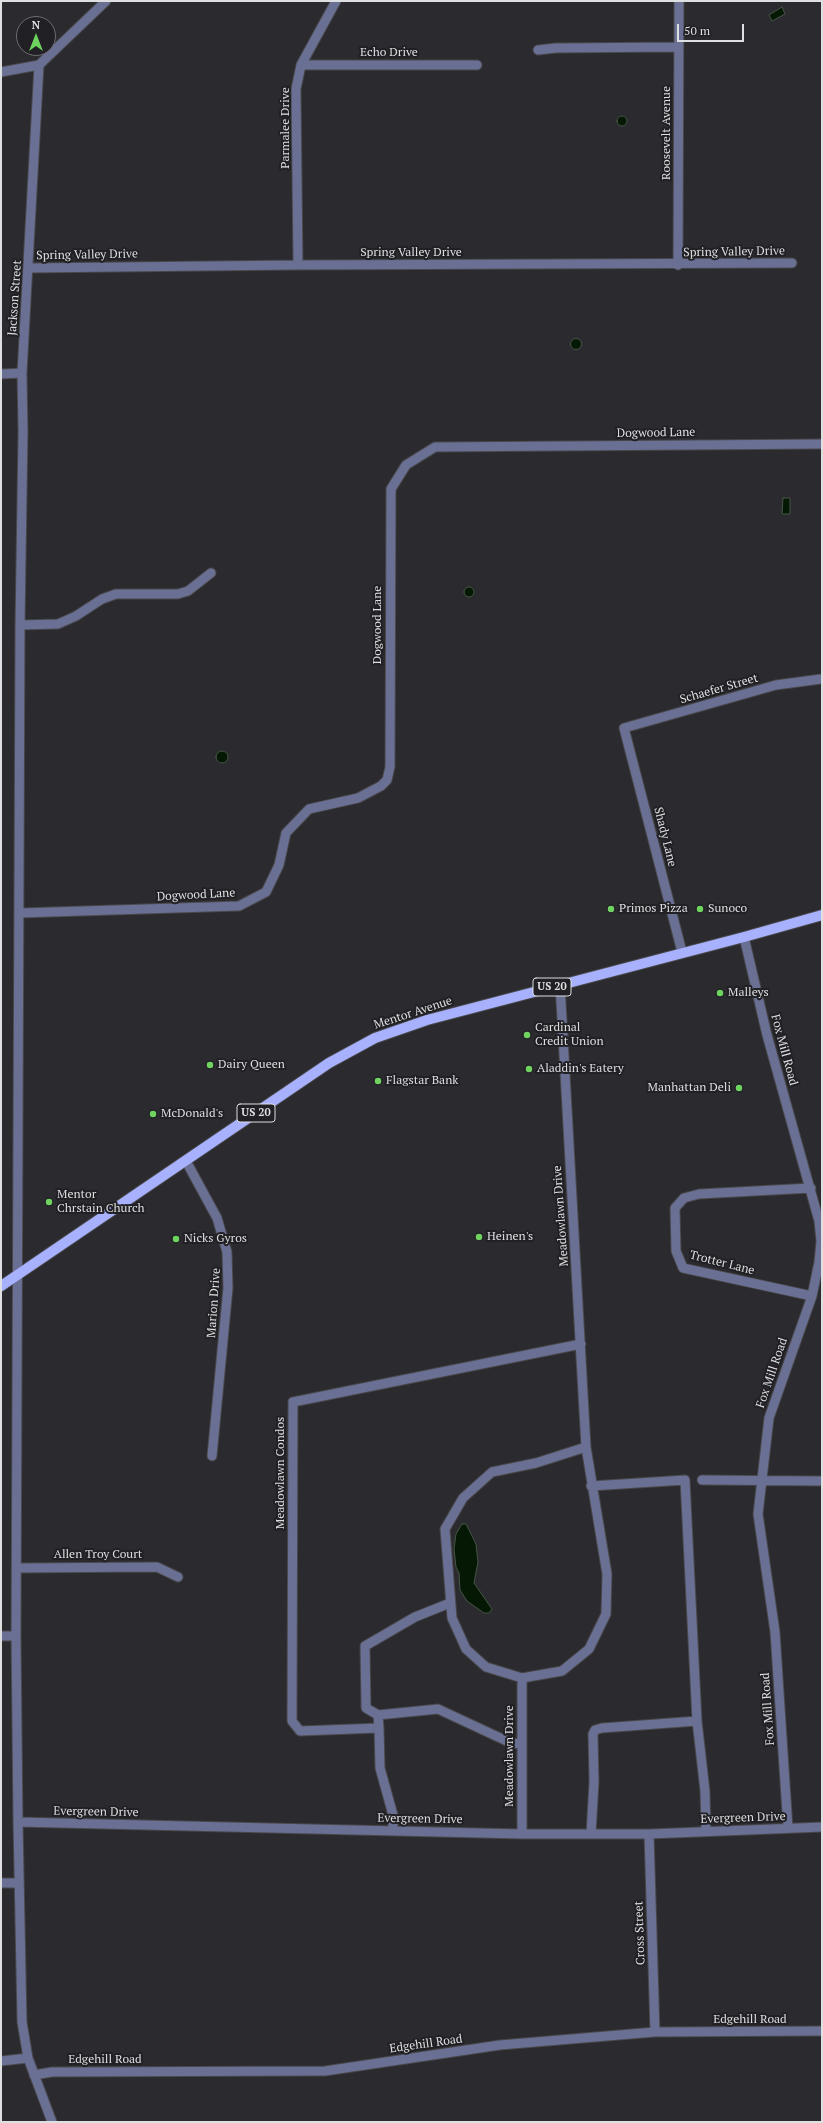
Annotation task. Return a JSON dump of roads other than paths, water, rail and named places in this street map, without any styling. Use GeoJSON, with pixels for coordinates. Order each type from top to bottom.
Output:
{"type":"FeatureCollection","features":[{"type":"Feature","properties":{"kind":"main road","name":"Mentor Avenue"},"geometry":{"type":"LineString","coordinates":[[1,1286],[329,1063],[375,1038],[412,1024],[682,952],[744,937],[822,915]]}},
{"type":"Feature","properties":{"kind":"street"},"geometry":{"type":"LineString","coordinates":[[1,72],[39,65],[106,1]]}},
{"type":"Feature","properties":{"kind":"street","name":"Parmalee Drive"},"geometry":{"type":"LineString","coordinates":[[298,265],[296,89],[301,65],[336,1]]}},
{"type":"Feature","properties":{"kind":"street","name":"Roosevelt Avenue"},"geometry":{"type":"LineString","coordinates":[[678,265],[679,1]]}},
{"type":"Feature","properties":{"kind":"street"},"geometry":{"type":"LineString","coordinates":[[538,50],[556,48],[679,47]]}},
{"type":"Feature","properties":{"kind":"street","name":"Jackson Street"},"geometry":{"type":"LineString","coordinates":[[39,65],[29,268],[22,373],[23,432],[20,624],[16,1636],[22,2022],[28,2058],[52,2122]]}},
{"type":"Feature","properties":{"kind":"street","name":"Echo Drive"},"geometry":{"type":"LineString","coordinates":[[301,65],[477,65]]}},
{"type":"Feature","properties":{"kind":"street","name":"Spring Valley Drive"},"geometry":{"type":"LineString","coordinates":[[29,268],[298,265],[678,265],[792,263]]}},
{"type":"Feature","properties":{"kind":"street"},"geometry":{"type":"LineString","coordinates":[[1,374],[22,373]]}},
{"type":"Feature","properties":{"kind":"street","name":"Dogwood Lane"},"geometry":{"type":"LineString","coordinates":[[20,913],[239,906],[266,892],[279,865],[286,833],[309,809],[358,798],[381,786],[387,780],[390,767],[391,489],[406,465],[435,447],[821,444]]}},
{"type":"Feature","properties":{"kind":"street"},"geometry":{"type":"LineString","coordinates":[[20,624],[58,624],[76,616],[102,599],[116,594],[178,594],[188,591],[211,573]]}},
{"type":"Feature","properties":{"kind":"street","name":"Schaefer Street"},"geometry":{"type":"LineString","coordinates":[[624,728],[776,685],[821,679]]}},
{"type":"Feature","properties":{"kind":"street","name":"Shady Lane"},"geometry":{"type":"LineString","coordinates":[[624,728],[682,952]]}},
{"type":"Feature","properties":{"kind":"street","name":"Fox Mill Road"},"geometry":{"type":"LineString","coordinates":[[744,937],[767,1035],[811,1188],[819,1221],[821,1242],[819,1262],[812,1296],[769,1418],[758,1514],[775,1632],[788,1828]]}},
{"type":"Feature","properties":{"kind":"street","name":"Meadowlawn Drive"},"geometry":{"type":"LineString","coordinates":[[560,984],[586,1447],[591,1486],[607,1574],[606,1614],[589,1649],[562,1670],[522,1678],[486,1667],[466,1649],[452,1618],[445,1529],[463,1498],[492,1472],[536,1463],[586,1447]]}},
{"type":"Feature","properties":{"kind":"street","name":"Marion Drive"},"geometry":{"type":"LineString","coordinates":[[186,1161],[217,1218],[228,1252],[227,1295],[212,1456]]}},
{"type":"Feature","properties":{"kind":"street","name":"Trotter Lane"},"geometry":{"type":"LineString","coordinates":[[811,1188],[699,1194],[684,1198],[675,1208],[676,1251],[683,1268],[812,1296]]}},
{"type":"Feature","properties":{"kind":"street","name":"Meadowlawn Condos"},"geometry":{"type":"LineString","coordinates":[[379,1728],[300,1731],[292,1721],[293,1402],[581,1344]]}},
{"type":"Feature","properties":{"kind":"street"},"geometry":{"type":"LineString","coordinates":[[591,1486],[685,1480],[698,1721],[705,1791],[706,1831]]}},
{"type":"Feature","properties":{"kind":"street"},"geometry":{"type":"LineString","coordinates":[[702,1480],[820,1481]]}},
{"type":"Feature","properties":{"kind":"street","name":"Allen Troy Court"},"geometry":{"type":"LineString","coordinates":[[17,1568],[157,1567],[178,1577]]}},
{"type":"Feature","properties":{"kind":"street"},"geometry":{"type":"LineString","coordinates":[[450,1603],[415,1617],[365,1646],[366,1708],[378,1715],[438,1709],[510,1743],[522,1744]]}},
{"type":"Feature","properties":{"kind":"street"},"geometry":{"type":"LineString","coordinates":[[1,1636],[16,1636]]}},
{"type":"Feature","properties":{"kind":"street","name":"Meadowlawn Drive"},"geometry":{"type":"LineString","coordinates":[[522,1678],[522,1834]]}},
{"type":"Feature","properties":{"kind":"street"},"geometry":{"type":"LineString","coordinates":[[378,1715],[380,1768],[393,1815],[393,1831]]}},
{"type":"Feature","properties":{"kind":"street"},"geometry":{"type":"LineString","coordinates":[[591,1834],[594,1782],[592,1734],[595,1730],[602,1728],[698,1721]]}},
{"type":"Feature","properties":{"kind":"street","name":"Evergreen Drive"},"geometry":{"type":"LineString","coordinates":[[18,1822],[522,1834],[649,1834],[822,1827]]}},
{"type":"Feature","properties":{"kind":"street","name":"Cross Street"},"geometry":{"type":"LineString","coordinates":[[649,1834],[655,2032]]}},
{"type":"Feature","properties":{"kind":"street"},"geometry":{"type":"LineString","coordinates":[[1,1883],[19,1884]]}},
{"type":"Feature","properties":{"kind":"street","name":"Edgehill Road"},"geometry":{"type":"LineString","coordinates":[[34,2075],[52,2072],[325,2071],[500,2045],[655,2032],[822,2031]]}},
{"type":"Feature","properties":{"kind":"street"},"geometry":{"type":"LineString","coordinates":[[1,2061],[28,2058]]}},
{"type":"Feature","properties":{"kind":"place","name":"Primos Pizza"},"geometry":{"type":"Point","coordinates":[611,909]}},
{"type":"Feature","properties":{"kind":"place","name":"Sunoco"},"geometry":{"type":"Point","coordinates":[700,909]}},
{"type":"Feature","properties":{"kind":"place","name":"Malleys"},"geometry":{"type":"Point","coordinates":[720,993]}},
{"type":"Feature","properties":{"kind":"place","name":"Cardinal Credit Union"},"geometry":{"type":"Point","coordinates":[527,1035]}},
{"type":"Feature","properties":{"kind":"place","name":"Dairy Queen"},"geometry":{"type":"Point","coordinates":[210,1065]}},
{"type":"Feature","properties":{"kind":"place","name":"Aladdin's Eatery"},"geometry":{"type":"Point","coordinates":[529,1069]}},
{"type":"Feature","properties":{"kind":"place","name":"Flagstar Bank"},"geometry":{"type":"Point","coordinates":[378,1081]}},
{"type":"Feature","properties":{"kind":"place","name":"Manhattan Deli"},"geometry":{"type":"Point","coordinates":[739,1088]}},
{"type":"Feature","properties":{"kind":"place","name":"McDonald's"},"geometry":{"type":"Point","coordinates":[153,1114]}},
{"type":"Feature","properties":{"kind":"place","name":"Mentor Chrstain Church"},"geometry":{"type":"Point","coordinates":[49,1202]}},
{"type":"Feature","properties":{"kind":"place","name":"Heinen's"},"geometry":{"type":"Point","coordinates":[479,1237]}},
{"type":"Feature","properties":{"kind":"place","name":"Nicks Gyros"},"geometry":{"type":"Point","coordinates":[176,1239]}}]}
